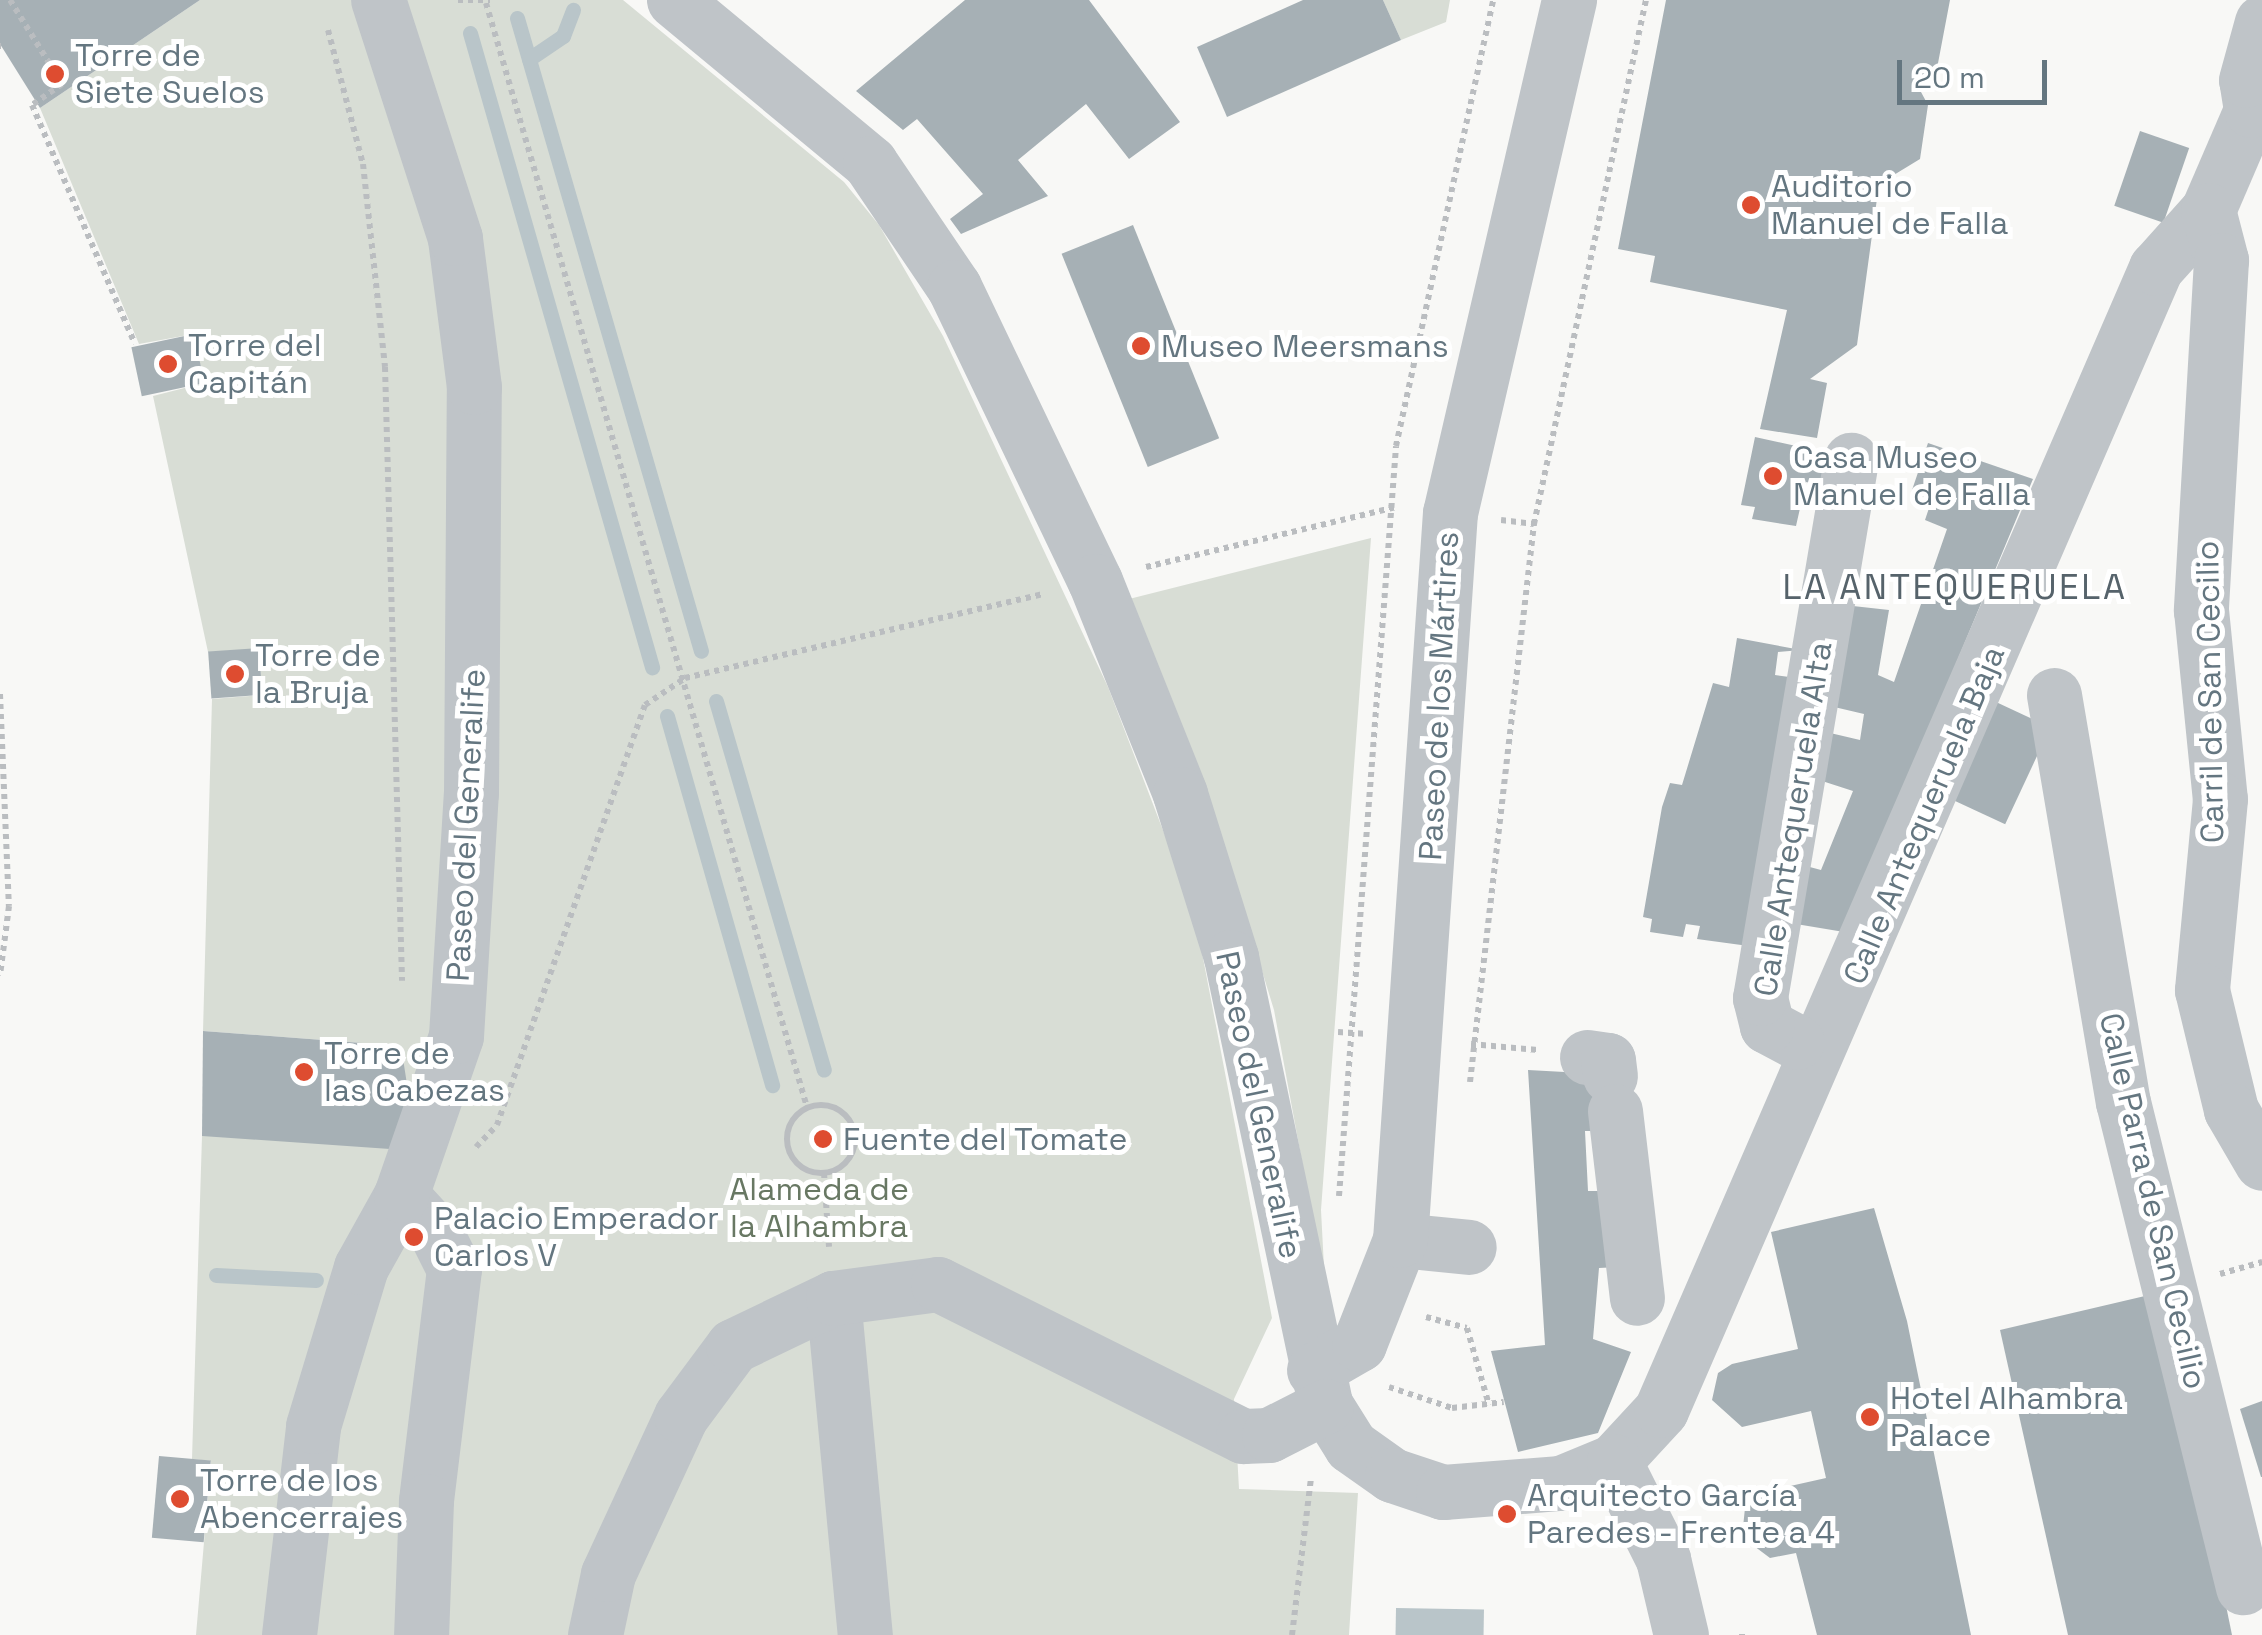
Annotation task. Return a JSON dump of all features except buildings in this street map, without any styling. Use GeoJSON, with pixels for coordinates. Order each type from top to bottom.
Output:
{"type":"FeatureCollection","features":[{"type":"Feature","properties":{"kind":"street","name":"Paseo del Generalife"},"geometry":{"type":"LineString","coordinates":[[290,1635],[313,1426],[360,1267],[401,1195],[456,1036],[471,793],[474,387],[455,238],[378,0]]}},
{"type":"Feature","properties":{"kind":"street","name":"Paseo del Generalife"},"geometry":{"type":"LineString","coordinates":[[674,0],[799,96],[870,162],[914,222],[1095,581],[1180,794],[1231,957],[1336,1388]]}},
{"type":"Feature","properties":{"kind":"street","name":"Paseo de los Mártires"},"geometry":{"type":"LineString","coordinates":[[1336,1388],[1359,1344],[1400,1240],[1450,513],[1569,0]]}},
{"type":"Feature","properties":{"kind":"street"},"geometry":{"type":"LineString","coordinates":[[2257,108],[2246,80],[2262,22]]}},
{"type":"Feature","properties":{"kind":"street","name":"Calle Antequeruela Baja"},"geometry":{"type":"LineString","coordinates":[[1614,1461],[1655,1420],[1686,1367],[2156,268],[2208,210],[2257,108]]}},
{"type":"Feature","properties":{"kind":"street","name":"Carril de San Cecilio"},"geometry":{"type":"LineString","coordinates":[[2208,210],[2221,260],[2202,610],[2220,800],[2202,990],[2231,1110],[2262,1164]]}},
{"type":"Feature","properties":{"kind":"street","name":"Calle Antequeruela Alta"},"geometry":{"type":"LineString","coordinates":[[1797,1042],[1766,1026],[1760,998],[1851,460]]}},
{"type":"Feature","properties":{"kind":"street","name":"Calle Parra de San Cecilio"},"geometry":{"type":"LineString","coordinates":[[2054,694],[2123,1102],[2242,1586]]}},
{"type":"Feature","properties":{"kind":"street"},"geometry":{"type":"LineString","coordinates":[[1604,1081],[1637,1298]]}},
{"type":"Feature","properties":{"kind":"street"},"geometry":{"type":"LineString","coordinates":[[401,1195],[436,1233],[454,1270],[426,1501],[421,1635]]}},
{"type":"Feature","properties":{"kind":"street"},"geometry":{"type":"LineString","coordinates":[[1400,1240],[1469,1247]]}},
{"type":"Feature","properties":{"kind":"street"},"geometry":{"type":"LineString","coordinates":[[832,1283],[865,1635]]}},
{"type":"Feature","properties":{"kind":"street"},"geometry":{"type":"LineString","coordinates":[[595,1635],[608,1574],[681,1416],[733,1346],[832,1283],[938,1284],[1243,1436],[1269,1435],[1336,1388],[1351,1446],[1392,1475],[1442,1492],[1560,1483],[1614,1461],[1663,1559],[1680,1635]]}},
{"type":"Feature","properties":{"kind":"path"},"geometry":{"type":"LineString","coordinates":[[10,0],[62,84],[32,105],[135,344]]}},
{"type":"Feature","properties":{"kind":"path"},"geometry":{"type":"LineString","coordinates":[[458,0],[488,1],[807,1107]]}},
{"type":"Feature","properties":{"kind":"path"},"geometry":{"type":"LineString","coordinates":[[1470,1082],[1534,524],[1646,0]]}},
{"type":"Feature","properties":{"kind":"path"},"geometry":{"type":"LineString","coordinates":[[326,24],[363,164],[385,367],[402,990]]}},
{"type":"Feature","properties":{"kind":"path"},"geometry":{"type":"LineString","coordinates":[[1136,570],[1392,506]]}},
{"type":"Feature","properties":{"kind":"path"},"geometry":{"type":"LineString","coordinates":[[472,1152],[497,1126],[646,705],[685,678],[1065,589]]}},
{"type":"Feature","properties":{"kind":"path"},"geometry":{"type":"LineString","coordinates":[[0,694],[9,906],[0,975]]}},
{"type":"Feature","properties":{"kind":"path"},"geometry":{"type":"LineString","coordinates":[[1456,1042],[1528,1049]]}},
{"type":"Feature","properties":{"kind":"path"},"geometry":{"type":"LineString","coordinates":[[807,1107],[842,1111],[854,1130],[853,1154],[824,1174],[789,1152],[791,1121],[807,1107]]}},
{"type":"Feature","properties":{"kind":"path"},"geometry":{"type":"LineString","coordinates":[[824,1174],[832,1283]]}},
{"type":"Feature","properties":{"kind":"path"},"geometry":{"type":"LineString","coordinates":[[1426,1317],[1468,1328],[1489,1406]]}},
{"type":"Feature","properties":{"kind":"path"},"geometry":{"type":"LineString","coordinates":[[1292,1635],[1336,1388],[1405,1386],[1452,1408],[1504,1402]]}},
{"type":"Feature","properties":{"kind":"green space","name":"Alameda de la Alhambra"},"geometry":{"type":"Polygon","coordinates":[[[200,0],[623,0],[844,182],[879,225],[943,336],[1108,687],[1194,911],[1272,1318],[1234,1399],[1239,1489],[1358,1493],[1349,1635],[196,1635],[211,1461],[192,1459],[202,1136],[401,1046],[203,1031],[212,699],[262,695],[259,649],[208,652],[153,396],[204,383],[194,334],[139,344],[40,108],[200,0]]]}},
{"type":"Feature","properties":{"kind":"green space"},"geometry":{"type":"Polygon","coordinates":[[[1383,0],[1450,0],[1446,22],[1401,40],[1383,0]]]}},
{"type":"Feature","properties":{"kind":"green space"},"geometry":{"type":"Polygon","coordinates":[[[1371,538],[1321,1210],[1325,1286],[1274,1010],[1208,794],[1129,599],[1371,538]]]}},
{"type":"Feature","properties":{"kind":"shaded area"},"geometry":{"type":"Polygon","coordinates":[[[1396,1608],[1484,1610],[1484,1635],[1396,1635],[1396,1608]]]}},
{"type":"Feature","properties":{"kind":"waterway"},"geometry":{"type":"LineString","coordinates":[[529,59],[563,36],[573,10]]}},
{"type":"Feature","properties":{"kind":"waterway"},"geometry":{"type":"LineString","coordinates":[[517,18],[701,651]]}},
{"type":"Feature","properties":{"kind":"waterway"},"geometry":{"type":"LineString","coordinates":[[470,33],[652,667]]}},
{"type":"Feature","properties":{"kind":"waterway"},"geometry":{"type":"LineString","coordinates":[[716,701],[824,1070]]}},
{"type":"Feature","properties":{"kind":"waterway"},"geometry":{"type":"LineString","coordinates":[[667,716],[772,1085]]}},
{"type":"Feature","properties":{"kind":"waterway"},"geometry":{"type":"LineString","coordinates":[[216,1275],[316,1280]]}},
{"type":"Feature","properties":{"kind":"place","name":"Torre de Siete Suelos"},"geometry":{"type":"Point","coordinates":[55,74]}},
{"type":"Feature","properties":{"kind":"place","name":"Auditorio Manuel de Falla"},"geometry":{"type":"Point","coordinates":[1751,205]}},
{"type":"Feature","properties":{"kind":"place","name":"Museo Meersmans"},"geometry":{"type":"Point","coordinates":[1141,346]}},
{"type":"Feature","properties":{"kind":"place","name":"Torre del Capitán"},"geometry":{"type":"Point","coordinates":[168,364]}},
{"type":"Feature","properties":{"kind":"place","name":"Casa Museo Manuel de Falla"},"geometry":{"type":"Point","coordinates":[1773,476]}},
{"type":"Feature","properties":{"kind":"place","name":"Torre de la Bruja"},"geometry":{"type":"Point","coordinates":[235,674]}},
{"type":"Feature","properties":{"kind":"place","name":"Torre de las Cabezas"},"geometry":{"type":"Point","coordinates":[304,1072]}},
{"type":"Feature","properties":{"kind":"place","name":"Fuente del Tomate"},"geometry":{"type":"Point","coordinates":[823,1139]}},
{"type":"Feature","properties":{"kind":"place","name":"Palacio Emperador Carlos V"},"geometry":{"type":"Point","coordinates":[414,1237]}},
{"type":"Feature","properties":{"kind":"place","name":"Hotel Alhambra Palace"},"geometry":{"type":"Point","coordinates":[1870,1417]}},
{"type":"Feature","properties":{"kind":"place","name":"Torre de los Abencerrajes"},"geometry":{"type":"Point","coordinates":[180,1499]}},
{"type":"Feature","properties":{"kind":"place","name":"Arquitecto García Paredes - Frente a 4"},"geometry":{"type":"Point","coordinates":[1507,1514]}},
{"type":"Feature","properties":{"kind":"district","name":"LA ANTEQUERUELA"},"geometry":{"type":"Point","coordinates":[1955,587]}}]}
